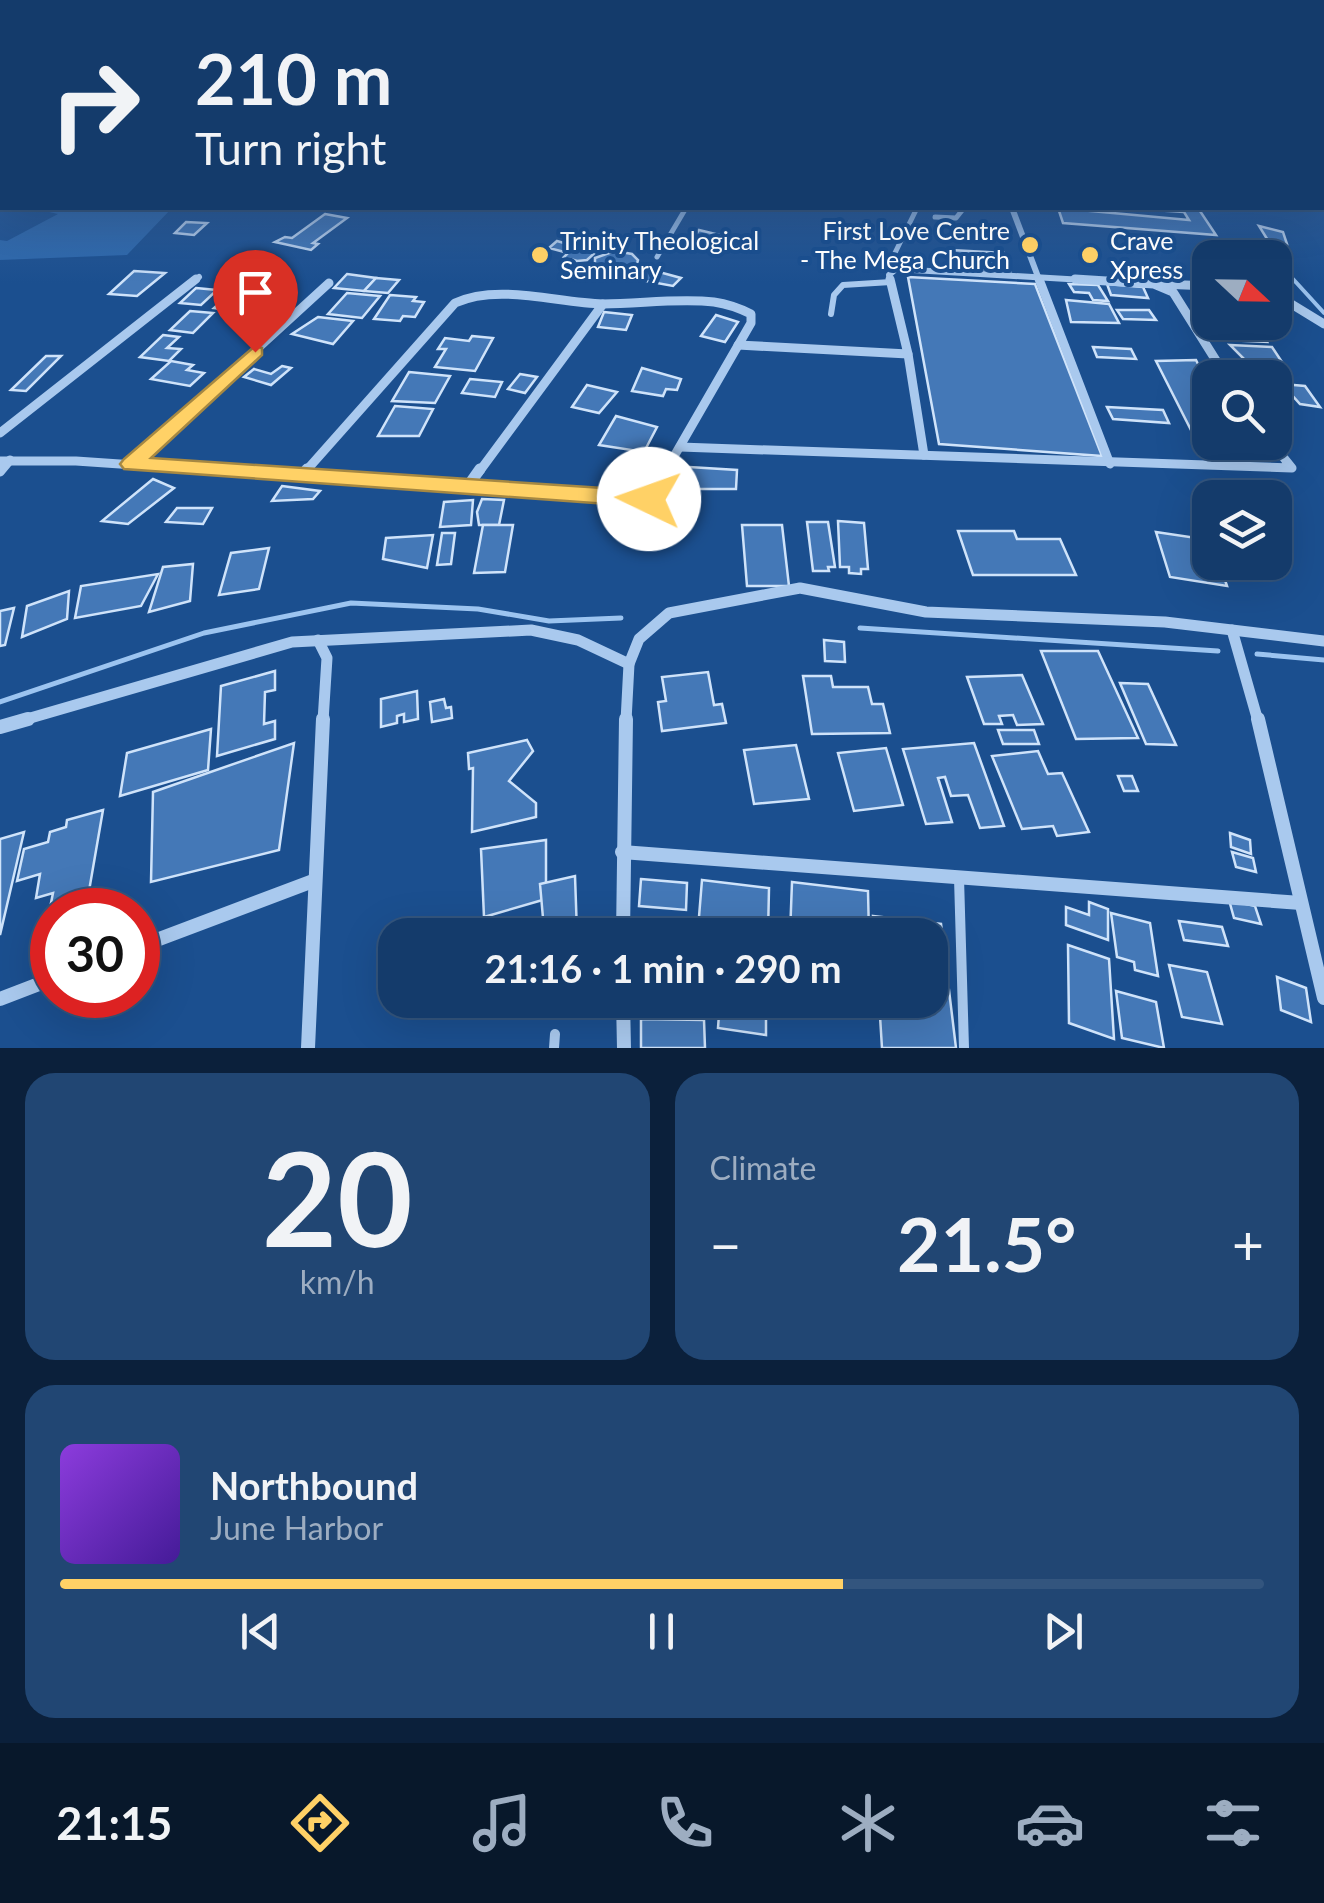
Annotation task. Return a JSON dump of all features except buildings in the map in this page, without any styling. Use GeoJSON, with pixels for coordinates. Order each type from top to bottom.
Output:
{"type":"FeatureCollection","features":[{"type":"Feature","properties":{"kind":"street"},"geometry":{"type":"LineString","coordinates":[[1013,210],[1110,464]]}},
{"type":"Feature","properties":{"kind":"street"},"geometry":{"type":"LineString","coordinates":[[924,454],[908,354],[889,275],[896,269],[1192,285]]}},
{"type":"Feature","properties":{"kind":"street"},"geometry":{"type":"LineString","coordinates":[[0,433],[199,277]]}},
{"type":"Feature","properties":{"kind":"street"},"geometry":{"type":"LineString","coordinates":[[131,464],[329,283]]}},
{"type":"Feature","properties":{"kind":"street"},"geometry":{"type":"LineString","coordinates":[[1154,284],[1173,292],[1215,360]]}},
{"type":"Feature","properties":{"kind":"street"},"geometry":{"type":"LineString","coordinates":[[0,472],[5,460],[131,464],[300,478],[649,499],[751,323],[751,314],[744,308],[676,302],[603,304],[482,296],[455,303],[300,478]]}},
{"type":"Feature","properties":{"kind":"street"},"geometry":{"type":"LineString","coordinates":[[468,486],[603,304]]}},
{"type":"Feature","properties":{"kind":"street"},"geometry":{"type":"LineString","coordinates":[[1292,304],[1324,324]]}},
{"type":"Feature","properties":{"kind":"street"},"geometry":{"type":"LineString","coordinates":[[738,345],[908,354]]}},
{"type":"Feature","properties":{"kind":"street"},"geometry":{"type":"LineString","coordinates":[[680,447],[1292,468],[1286,460]]}},
{"type":"Feature","properties":{"kind":"street"},"geometry":{"type":"LineString","coordinates":[[623,918],[628,664],[639,639],[669,613],[800,588],[926,612],[1165,622],[1324,641]]}},
{"type":"Feature","properties":{"kind":"street"},"geometry":{"type":"LineString","coordinates":[[0,727],[292,642],[531,630],[578,640],[628,664]]}},
{"type":"Feature","properties":{"kind":"street"},"geometry":{"type":"LineString","coordinates":[[1232,630],[1246,666],[1301,902],[1318,944],[1324,998]]}},
{"type":"Feature","properties":{"kind":"street"},"geometry":{"type":"LineString","coordinates":[[308,1048],[313,881],[327,658],[318,640]]}},
{"type":"Feature","properties":{"kind":"street"},"geometry":{"type":"LineString","coordinates":[[622,852],[1301,902]]}},
{"type":"Feature","properties":{"kind":"street"},"geometry":{"type":"LineString","coordinates":[[160,939],[313,881]]}},
{"type":"Feature","properties":{"kind":"street"},"geometry":{"type":"LineString","coordinates":[[0,999],[30,987]]}},
{"type":"Feature","properties":{"kind":"street"},"geometry":{"type":"LineString","coordinates":[[623,1018],[624,1048]]}},
{"type":"Feature","properties":{"kind":"lane"},"geometry":{"type":"LineString","coordinates":[[657,257],[685,210]]}},
{"type":"Feature","properties":{"kind":"lane"},"geometry":{"type":"LineString","coordinates":[[896,269],[892,259],[915,210]]}},
{"type":"Feature","properties":{"kind":"lane"},"geometry":{"type":"LineString","coordinates":[[936,217],[956,218],[962,210]]}},
{"type":"Feature","properties":{"kind":"lane"},"geometry":{"type":"LineString","coordinates":[[831,314],[834,296],[842,286],[891,282]]}},
{"type":"Feature","properties":{"kind":"lane"},"geometry":{"type":"LineString","coordinates":[[959,877],[964,1048]]}},
{"type":"Feature","properties":{"kind":"shaded area"},"geometry":{"type":"Polygon","coordinates":[[[41,210],[170,210],[127,255],[0,260],[0,240],[7,241],[58,214],[41,210]]]}},
{"type":"Feature","properties":{"kind":"waterway"},"geometry":{"type":"LineString","coordinates":[[1292,279],[1295,282]]}},
{"type":"Feature","properties":{"kind":"waterway"},"geometry":{"type":"LineString","coordinates":[[1293,279],[1324,313]]}},
{"type":"Feature","properties":{"kind":"waterway"},"geometry":{"type":"LineString","coordinates":[[0,702],[204,633],[351,603],[478,609],[549,621],[621,618]]}},
{"type":"Feature","properties":{"kind":"waterway"},"geometry":{"type":"LineString","coordinates":[[860,628],[1218,651]]}},
{"type":"Feature","properties":{"kind":"waterway"},"geometry":{"type":"LineString","coordinates":[[1257,654],[1324,660]]}},
{"type":"Feature","properties":{"kind":"place","name":"First Love Centre - The Mega Church"},"geometry":{"type":"Point","coordinates":[1030,245]}},
{"type":"Feature","properties":{"kind":"place","name":"Trinity Theological Seminary"},"geometry":{"type":"Point","coordinates":[540,255]}},
{"type":"Feature","properties":{"kind":"place","name":"Crave Xpress"},"geometry":{"type":"Point","coordinates":[1090,255]}},
{"type":"Feature","properties":{"kind":"route"},"geometry":{"type":"LineString","coordinates":[[255,352],[131,464],[649,499]]}}]}
